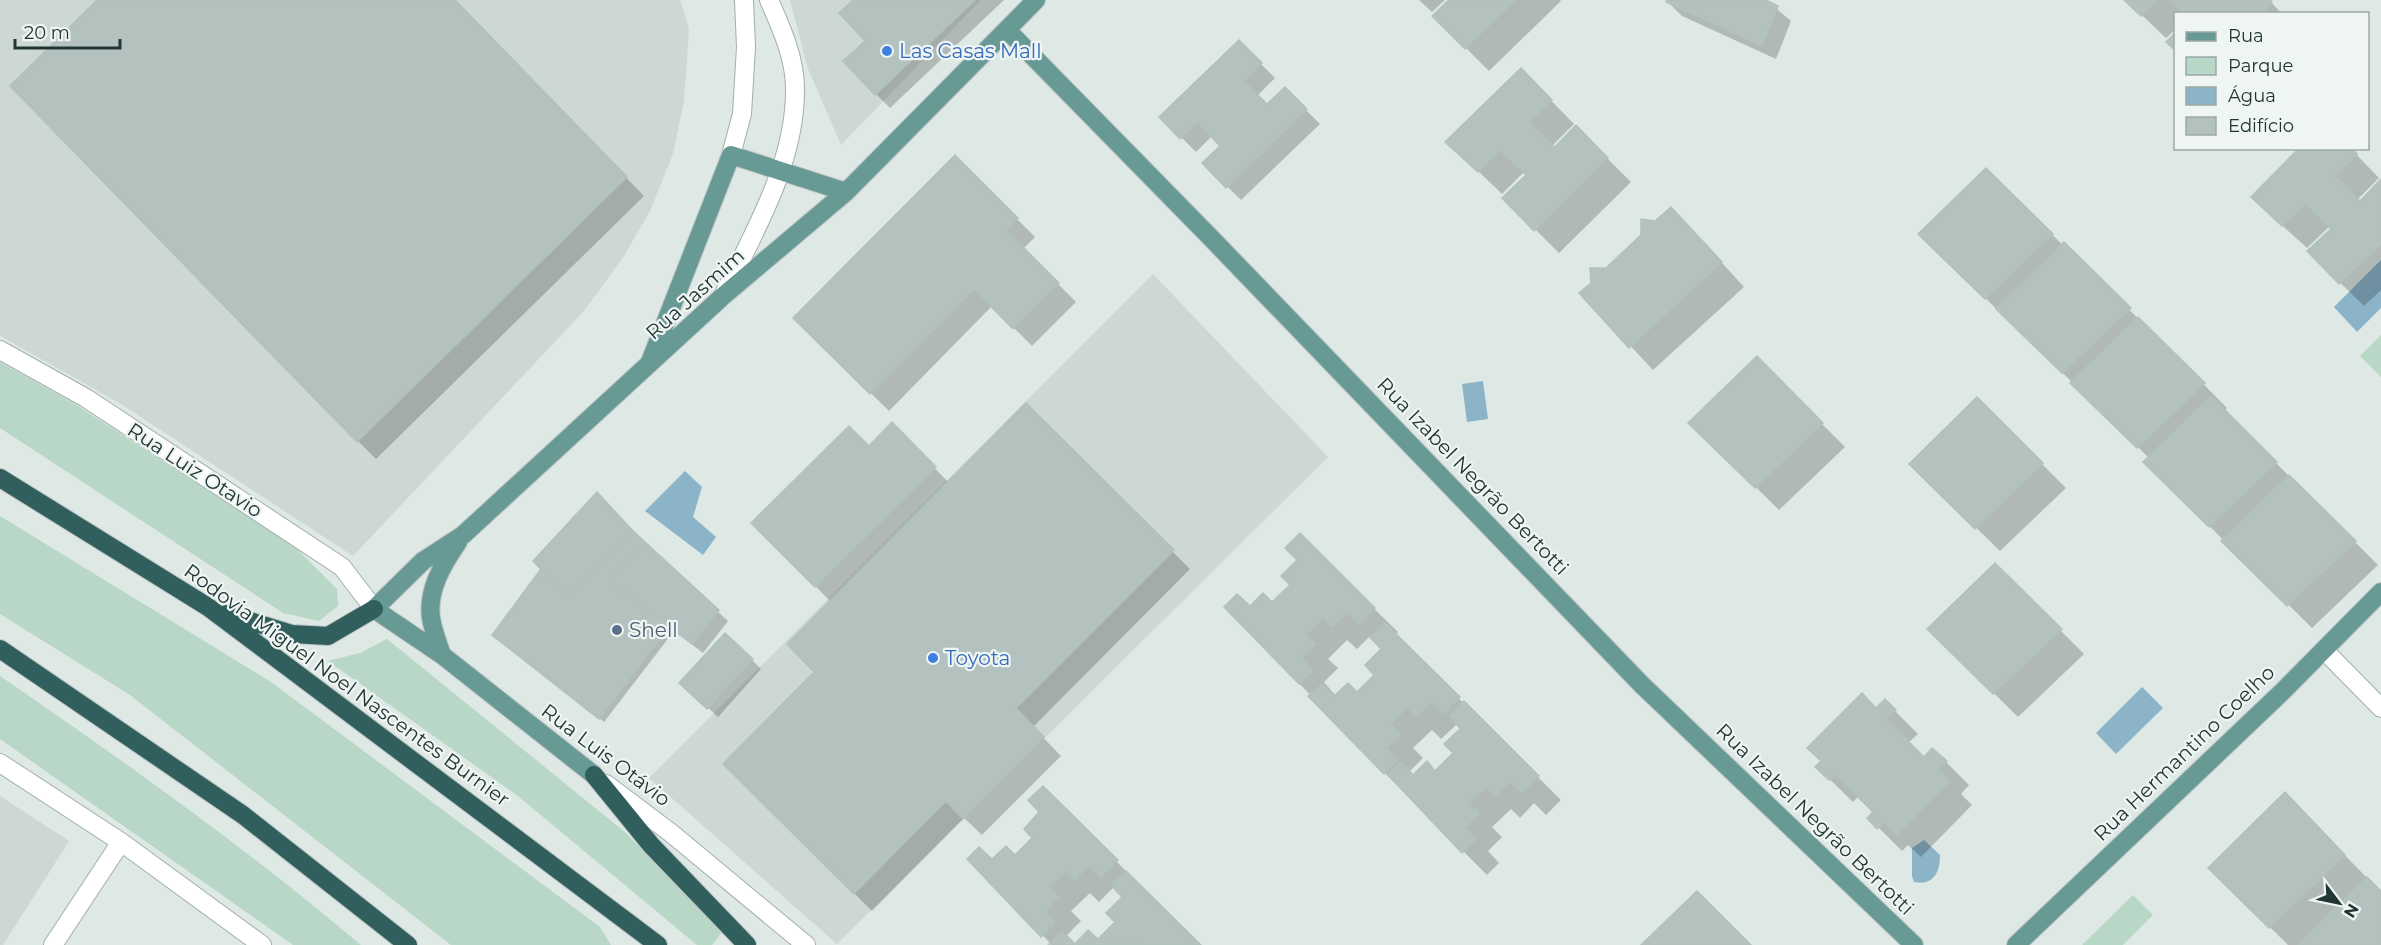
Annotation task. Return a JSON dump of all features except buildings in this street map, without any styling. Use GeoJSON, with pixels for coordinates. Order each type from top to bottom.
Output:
{"type":"FeatureCollection","features":[{"type":"Feature","properties":{"kind":"highway","name":"Rodovia Miguel Noel Nascentes Burnier"},"geometry":{"type":"LineString","coordinates":[[0,478],[208,607],[658,945]]}},
{"type":"Feature","properties":{"kind":"highway"},"geometry":{"type":"LineString","coordinates":[[208,607],[292,634],[328,636],[374,609]]}},
{"type":"Feature","properties":{"kind":"highway"},"geometry":{"type":"LineString","coordinates":[[0,649],[243,815],[408,945]]}},
{"type":"Feature","properties":{"kind":"highway"},"geometry":{"type":"LineString","coordinates":[[594,775],[651,845],[747,945]]}},
{"type":"Feature","properties":{"kind":"main road","name":"Rua Jasmim"},"geometry":{"type":"LineString","coordinates":[[374,609],[423,561],[463,535],[649,367],[723,296],[846,192],[1036,0]]}},
{"type":"Feature","properties":{"kind":"main road","name":"Rua Izabel Negrão Bertotti"},"geometry":{"type":"LineString","coordinates":[[1007,30],[1642,685],[1914,945]]}},
{"type":"Feature","properties":{"kind":"main road"},"geometry":{"type":"LineString","coordinates":[[649,367],[731,155],[846,192]]}},
{"type":"Feature","properties":{"kind":"main road"},"geometry":{"type":"LineString","coordinates":[[442,656],[431,617],[431,600],[437,579],[447,558],[463,535]]}},
{"type":"Feature","properties":{"kind":"main road","name":"Rua Hermantino Coelho"},"geometry":{"type":"LineString","coordinates":[[2016,945],[2324,650],[2381,592]]}},
{"type":"Feature","properties":{"kind":"main road","name":"Rua Luis Otávio"},"geometry":{"type":"LineString","coordinates":[[374,609],[442,656],[594,775]]}},
{"type":"Feature","properties":{"kind":"street"},"geometry":{"type":"LineString","coordinates":[[731,155],[742,114],[746,47],[744,0]]}},
{"type":"Feature","properties":{"kind":"street"},"geometry":{"type":"LineString","coordinates":[[723,296],[780,169],[790,129],[795,88],[791,60],[769,0]]}},
{"type":"Feature","properties":{"kind":"street","name":"Rua Luiz Otavio"},"geometry":{"type":"LineString","coordinates":[[0,350],[86,398],[342,567],[374,609]]}},
{"type":"Feature","properties":{"kind":"street"},"geometry":{"type":"LineString","coordinates":[[2324,650],[2381,708]]}},
{"type":"Feature","properties":{"kind":"street"},"geometry":{"type":"LineString","coordinates":[[0,763],[121,842],[262,945]]}},
{"type":"Feature","properties":{"kind":"street","name":"Rua Luis Otávio"},"geometry":{"type":"LineString","coordinates":[[594,775],[671,832],[806,945]]}},
{"type":"Feature","properties":{"kind":"street"},"geometry":{"type":"LineString","coordinates":[[53,945],[121,842]]}},
{"type":"Feature","properties":{"kind":"shaded area"},"geometry":{"type":"Polygon","coordinates":[[[0,0],[680,0],[689,28],[684,101],[673,154],[650,211],[624,256],[584,311],[353,556],[121,404],[0,336],[0,0]]]}},
{"type":"Feature","properties":{"kind":"shaded area"},"geometry":{"type":"Polygon","coordinates":[[[790,0],[981,0],[841,145],[808,69],[790,0]]]}},
{"type":"Feature","properties":{"kind":"shaded area"},"geometry":{"type":"Polygon","coordinates":[[[1153,274],[1328,457],[837,944],[649,778],[1153,274]]]}},
{"type":"Feature","properties":{"kind":"shaded area"},"geometry":{"type":"Polygon","coordinates":[[[0,796],[69,841],[3,945],[0,945],[0,796]]]}},
{"type":"Feature","properties":{"kind":"green space"},"geometry":{"type":"Polygon","coordinates":[[[2381,335],[2381,377],[2360,356],[2381,335]]]}},
{"type":"Feature","properties":{"kind":"green space"},"geometry":{"type":"Polygon","coordinates":[[[0,362],[75,404],[295,547],[337,589],[338,606],[319,621],[283,613],[0,428],[0,362]]]}},
{"type":"Feature","properties":{"kind":"green space"},"geometry":{"type":"Polygon","coordinates":[[[0,516],[271,682],[600,927],[611,945],[451,945],[130,695],[0,614],[0,516]]]}},
{"type":"Feature","properties":{"kind":"green space"},"geometry":{"type":"Polygon","coordinates":[[[387,639],[626,833],[722,932],[712,945],[697,945],[518,796],[328,661],[360,653],[387,639]]]}},
{"type":"Feature","properties":{"kind":"green space"},"geometry":{"type":"Polygon","coordinates":[[[0,676],[184,806],[274,874],[361,945],[293,945],[0,739],[0,676]]]}},
{"type":"Feature","properties":{"kind":"green space"},"geometry":{"type":"Polygon","coordinates":[[[2133,895],[2153,915],[2123,945],[2082,945],[2133,895]]]}},
{"type":"Feature","properties":{"kind":"water"},"geometry":{"type":"Polygon","coordinates":[[[2381,260],[2381,308],[2357,332],[2334,307],[2381,260]]]}},
{"type":"Feature","properties":{"kind":"water"},"geometry":{"type":"Polygon","coordinates":[[[1483,381],[1488,419],[1467,422],[1462,384],[1483,381]]]}},
{"type":"Feature","properties":{"kind":"water"},"geometry":{"type":"Polygon","coordinates":[[[685,471],[702,487],[693,517],[716,537],[703,555],[645,511],[685,471]]]}},
{"type":"Feature","properties":{"kind":"water"},"geometry":{"type":"Polygon","coordinates":[[[2142,687],[2163,708],[2116,754],[2096,733],[2142,687]]]}},
{"type":"Feature","properties":{"kind":"water"},"geometry":{"type":"Polygon","coordinates":[[[1924,840],[1940,855],[1939,867],[1931,880],[1921,883],[1914,882],[1912,848],[1924,840]]]}},
{"type":"Feature","properties":{"kind":"place","name":"Las Casas Mall"},"geometry":{"type":"Point","coordinates":[887,51]}},
{"type":"Feature","properties":{"kind":"place","name":"Shell"},"geometry":{"type":"Point","coordinates":[617,630]}},
{"type":"Feature","properties":{"kind":"place","name":"Toyota"},"geometry":{"type":"Point","coordinates":[933,658]}}]}
